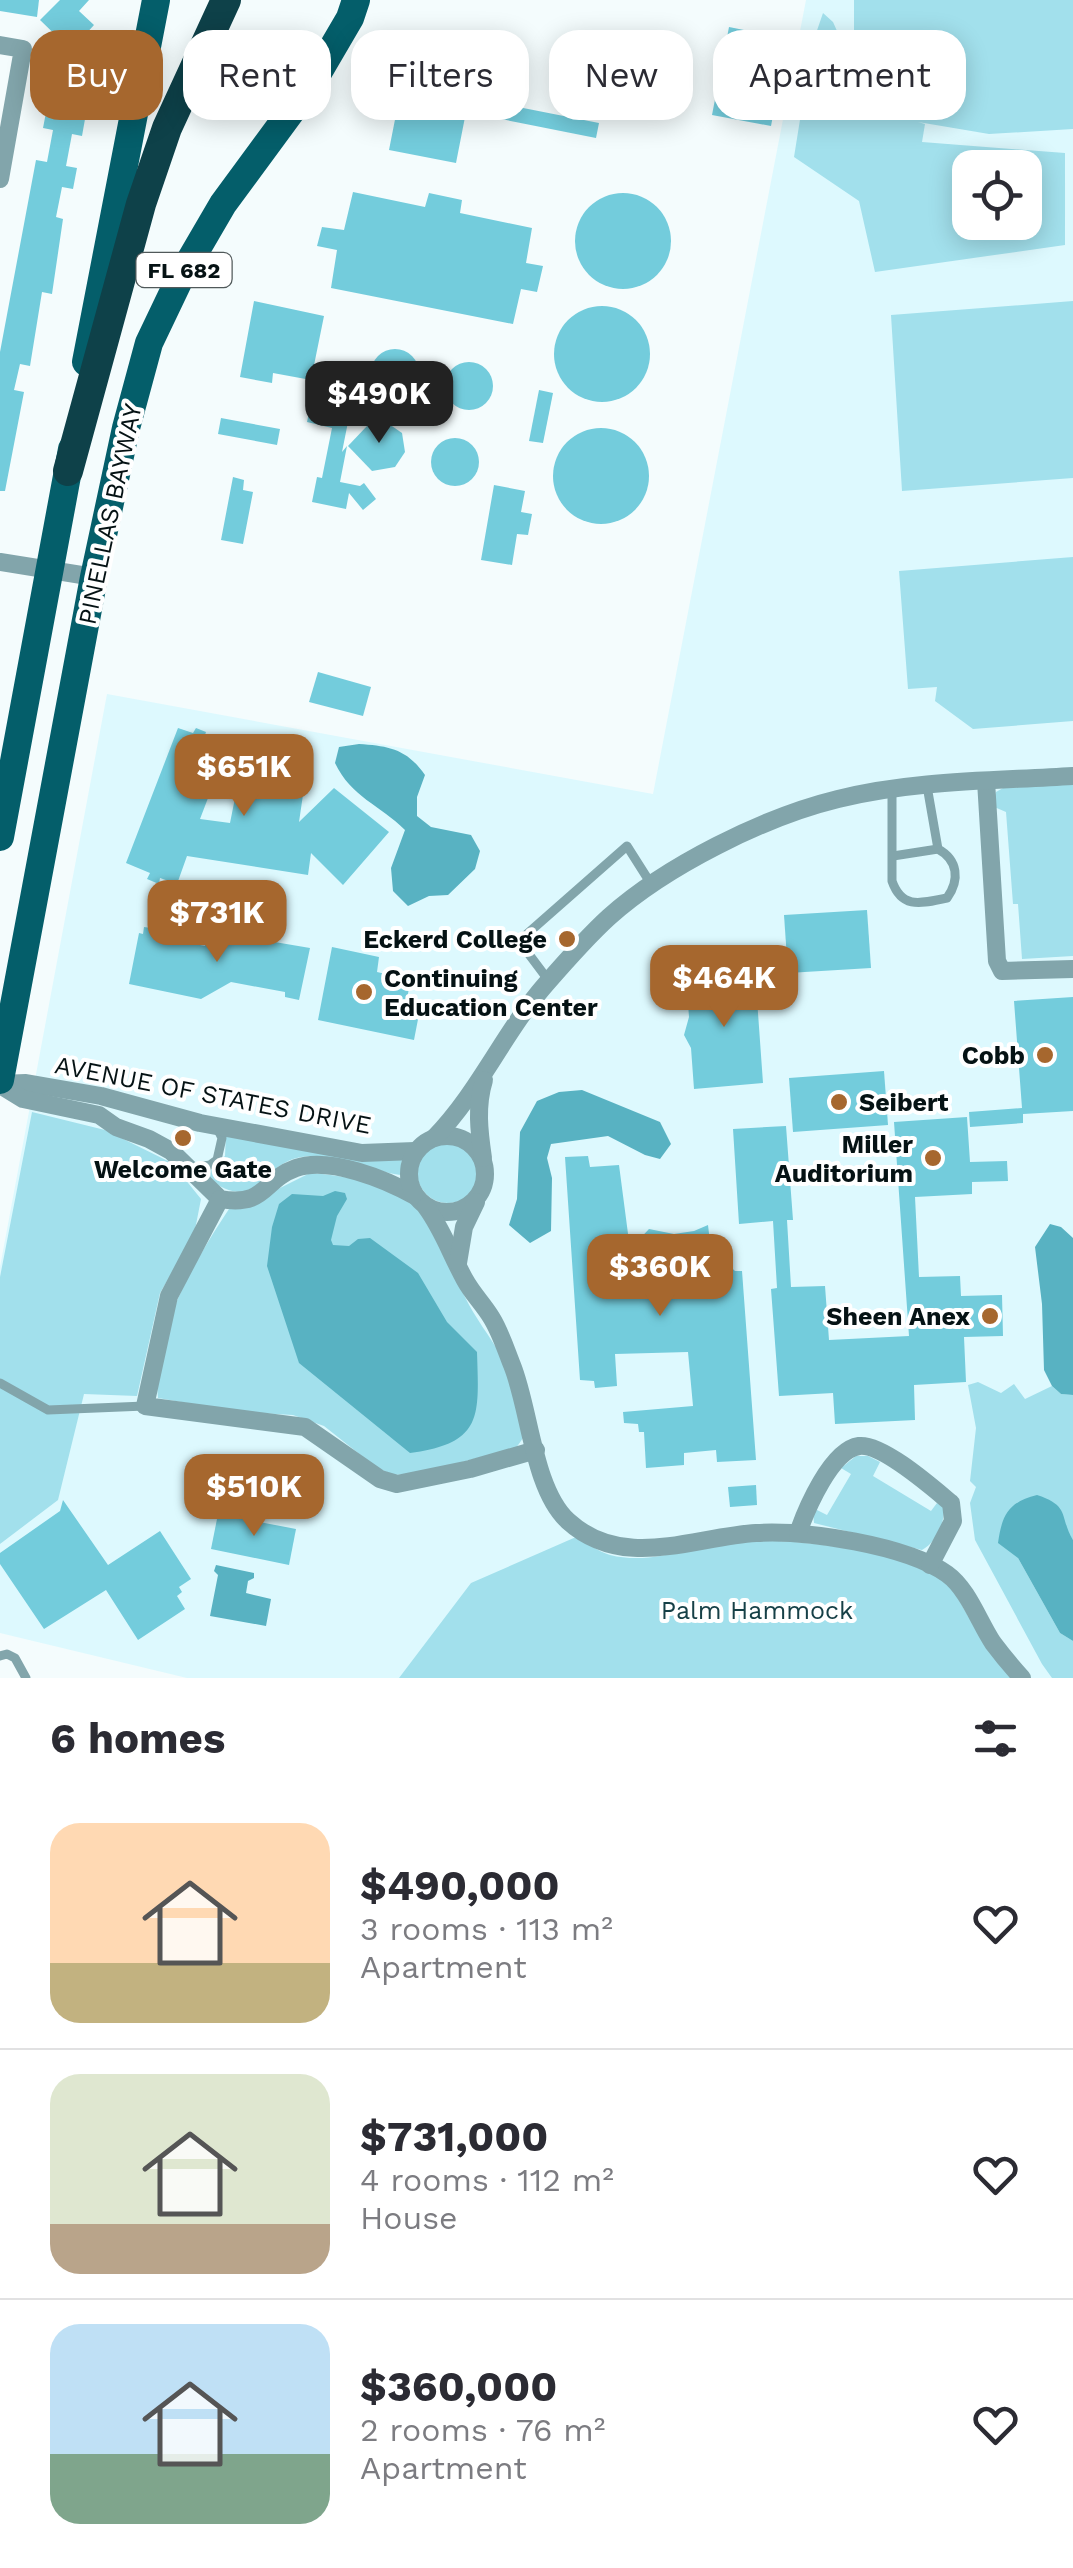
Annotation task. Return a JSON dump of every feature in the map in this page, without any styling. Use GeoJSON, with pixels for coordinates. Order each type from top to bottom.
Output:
{"type":"FeatureCollection","features":[{"type":"Feature","properties":{"kind":"highway"},"geometry":{"type":"LineString","coordinates":[[68,471],[140,204],[167,128],[226,0]]}},
{"type":"Feature","properties":{"kind":"main road","name":"PINELLAS BAYWAY"},"geometry":{"type":"LineString","coordinates":[[0,837],[95,306],[156,0]]}},
{"type":"Feature","properties":{"kind":"main road","name":"PINELLAS BAYWAY"},"geometry":{"type":"LineString","coordinates":[[0,1083],[94,577],[149,343],[181,276],[223,204],[312,83],[350,18],[356,0]]}},
{"type":"Feature","properties":{"kind":"street"},"geometry":{"type":"LineString","coordinates":[[0,45],[23,50],[0,179]]}},
{"type":"Feature","properties":{"kind":"street"},"geometry":{"type":"LineString","coordinates":[[0,562],[94,577]]}},
{"type":"Feature","properties":{"kind":"street"},"geometry":{"type":"LineString","coordinates":[[1022,1678],[994,1644],[958,1586],[949,1575],[930,1565],[844,1539],[798,1533],[718,1537],[643,1550],[598,1541],[566,1519],[553,1501],[513,1367],[491,1317],[476,1298],[442,1230],[409,1182],[409,1167],[415,1151],[448,1124],[508,1032],[550,980],[612,915],[694,859],[770,821],[837,799],[892,789],[1073,776]]}},
{"type":"Feature","properties":{"kind":"street"},"geometry":{"type":"LineString","coordinates":[[986,782],[997,961],[1002,971],[1073,969]]}},
{"type":"Feature","properties":{"kind":"street"},"geometry":{"type":"LineString","coordinates":[[458,1263],[464,1226],[485,1182],[479,1096],[488,1065]]}},
{"type":"Feature","properties":{"kind":"street","name":"AVENUE OF STATES DRIVE"},"geometry":{"type":"LineString","coordinates":[[0,1083],[26,1083],[101,1096],[216,1126],[362,1152],[415,1151]]}},
{"type":"Feature","properties":{"kind":"street","name":"AVENUE OF STATES DRIVE"},"geometry":{"type":"LineString","coordinates":[[0,1083],[23,1099],[99,1115],[116,1128],[170,1150],[220,1199],[256,1198],[296,1168],[313,1165],[391,1182],[420,1201]]}},
{"type":"Feature","properties":{"kind":"street"},"geometry":{"type":"LineString","coordinates":[[434,1138],[454,1136],[468,1142],[479,1152],[484,1165]]}},
{"type":"Feature","properties":{"kind":"street"},"geometry":{"type":"LineString","coordinates":[[420,1201],[440,1212],[454,1212],[479,1196]]}},
{"type":"Feature","properties":{"kind":"street"},"geometry":{"type":"LineString","coordinates":[[220,1199],[169,1296],[145,1406],[305,1427],[380,1479],[397,1484],[536,1450]]}},
{"type":"Feature","properties":{"kind":"street"},"geometry":{"type":"LineString","coordinates":[[798,1533],[808,1503],[846,1451],[858,1446],[871,1447],[918,1477],[950,1504],[953,1521],[930,1565]]}},
{"type":"Feature","properties":{"kind":"lane"},"geometry":{"type":"LineString","coordinates":[[892,789],[892,881],[897,895],[906,902],[928,902],[947,898],[955,887],[952,861],[938,849],[927,786]]}},
{"type":"Feature","properties":{"kind":"lane"},"geometry":{"type":"LineString","coordinates":[[550,980],[519,941],[627,846],[652,886]]}},
{"type":"Feature","properties":{"kind":"lane"},"geometry":{"type":"LineString","coordinates":[[893,856],[938,849]]}},
{"type":"Feature","properties":{"kind":"lane"},"geometry":{"type":"LineString","coordinates":[[188,1168],[217,1160],[222,1138],[216,1126]]}},
{"type":"Feature","properties":{"kind":"lane"},"geometry":{"type":"LineString","coordinates":[[0,1383],[48,1410],[145,1406]]}},
{"type":"Feature","properties":{"kind":"lane"},"geometry":{"type":"LineString","coordinates":[[0,1656],[8,1654],[15,1658],[26,1678]]}},
{"type":"Feature","properties":{"kind":"shaded area","name":"Eckerd College"},"geometry":{"type":"Polygon","coordinates":[[[806,0],[1073,0],[1073,1678],[187,1678],[0,1633],[0,1267],[107,694],[653,794],[783,120],[966,120],[966,30],[800,30],[806,0]]]}},
{"type":"Feature","properties":{"kind":"shaded area"},"geometry":{"type":"Polygon","coordinates":[[[359,744],[388,748],[411,759],[425,775],[417,797],[417,816],[431,827],[471,835],[480,851],[475,869],[448,895],[429,896],[408,906],[393,891],[391,868],[405,830],[358,793],[335,763],[339,747],[359,744]]]}},
{"type":"Feature","properties":{"kind":"shaded area"},"geometry":{"type":"Polygon","coordinates":[[[582,1090],[660,1122],[671,1144],[660,1159],[608,1136],[551,1144],[547,1158],[552,1178],[551,1231],[530,1243],[509,1225],[517,1199],[520,1132],[537,1101],[559,1092],[582,1090]]]}},
{"type":"Feature","properties":{"kind":"shaded area"},"geometry":{"type":"Polygon","coordinates":[[[335,1191],[345,1193],[347,1199],[337,1216],[333,1245],[349,1246],[358,1239],[370,1238],[418,1273],[447,1322],[477,1352],[476,1410],[464,1434],[452,1442],[410,1453],[299,1363],[267,1266],[272,1227],[279,1204],[292,1194],[323,1196],[335,1191]]]}},
{"type":"Feature","properties":{"kind":"shaded area"},"geometry":{"type":"Polygon","coordinates":[[[1050,1224],[1061,1227],[1073,1238],[1073,1395],[1061,1394],[1044,1370],[1035,1247],[1050,1224]]]}},
{"type":"Feature","properties":{"kind":"shaded area"},"geometry":{"type":"Polygon","coordinates":[[[1037,1495],[1060,1508],[1073,1540],[1073,1641],[1060,1633],[1018,1558],[998,1543],[1002,1524],[1013,1506],[1037,1495]]]}},
{"type":"Feature","properties":{"kind":"shaded area"},"geometry":{"type":"Polygon","coordinates":[[[216,1565],[254,1573],[246,1593],[271,1599],[266,1626],[210,1616],[218,1575],[214,1571],[216,1565]]]}},
{"type":"Feature","properties":{"kind":"green space"},"geometry":{"type":"Polygon","coordinates":[[[854,0],[1073,0],[1073,129],[989,134],[918,122],[925,124],[922,142],[1026,150],[952,150],[952,240],[1042,240],[1042,151],[1065,153],[1065,245],[875,272],[859,201],[794,157],[800,120],[966,120],[966,30],[854,30],[854,0]]]}},
{"type":"Feature","properties":{"kind":"green space"},"geometry":{"type":"Polygon","coordinates":[[[823,13],[837,30],[817,30],[823,13]]]}},
{"type":"Feature","properties":{"kind":"green space"},"geometry":{"type":"Polygon","coordinates":[[[1073,301],[1073,478],[902,491],[891,315],[1073,301]]]}},
{"type":"Feature","properties":{"kind":"green space"},"geometry":{"type":"Polygon","coordinates":[[[1073,557],[1073,721],[973,729],[935,701],[937,687],[908,689],[899,571],[1073,557]]]}},
{"type":"Feature","properties":{"kind":"green space"},"geometry":{"type":"Polygon","coordinates":[[[1073,783],[1073,956],[1022,959],[1006,812],[992,806],[996,792],[1003,788],[1073,783]]]}},
{"type":"Feature","properties":{"kind":"green space"},"geometry":{"type":"Polygon","coordinates":[[[32,1112],[105,1130],[172,1163],[201,1199],[194,1235],[160,1293],[137,1396],[84,1394],[58,1500],[0,1544],[0,1277],[32,1112]]]}},
{"type":"Feature","properties":{"kind":"green space"},"geometry":{"type":"Polygon","coordinates":[[[226,1134],[402,1158],[401,1175],[339,1159],[301,1157],[276,1169],[258,1185],[237,1192],[206,1177],[225,1156],[226,1134]]]}},
{"type":"Feature","properties":{"kind":"green space"},"geometry":{"type":"Polygon","coordinates":[[[448,1141],[470,1150],[479,1172],[470,1194],[448,1203],[426,1194],[417,1172],[426,1150],[448,1141]]]}},
{"type":"Feature","properties":{"kind":"green space"},"geometry":{"type":"Polygon","coordinates":[[[310,1173],[376,1185],[412,1204],[431,1223],[469,1305],[509,1375],[523,1438],[516,1448],[420,1473],[394,1475],[377,1468],[324,1426],[293,1415],[239,1412],[158,1398],[161,1348],[168,1324],[189,1275],[229,1209],[242,1207],[310,1173]]]}},
{"type":"Feature","properties":{"kind":"green space"},"geometry":{"type":"Polygon","coordinates":[[[978,1382],[1001,1393],[1014,1384],[1025,1399],[1052,1386],[1061,1394],[1073,1395],[1073,1540],[1068,1532],[1018,1558],[1060,1633],[1073,1641],[1073,1678],[1052,1678],[1042,1664],[975,1540],[970,1503],[976,1487],[970,1481],[976,1428],[968,1385],[978,1382]]]}},
{"type":"Feature","properties":{"kind":"green space"},"geometry":{"type":"Polygon","coordinates":[[[856,1456],[880,1462],[873,1476],[931,1511],[937,1503],[943,1506],[939,1531],[922,1550],[814,1523],[813,1513],[817,1510],[827,1515],[851,1474],[841,1468],[856,1456]]]}},
{"type":"Feature","properties":{"kind":"green space","name":"Palm Hammock"},"geometry":{"type":"Polygon","coordinates":[[[576,1537],[606,1554],[626,1558],[760,1541],[817,1544],[906,1563],[930,1572],[950,1587],[1014,1678],[399,1678],[471,1583],[576,1537]]]}},
{"type":"Feature","properties":{"kind":"building"},"geometry":{"type":"Polygon","coordinates":[[[0,0],[39,0],[37,17],[0,11],[0,0]]]}},
{"type":"Feature","properties":{"kind":"building"},"geometry":{"type":"Polygon","coordinates":[[[60,0],[89,0],[79,11],[94,25],[89,30],[50,30],[40,20],[60,0]]]}},
{"type":"Feature","properties":{"kind":"building"},"geometry":{"type":"Polygon","coordinates":[[[529,109],[549,113],[549,120],[599,123],[596,138],[506,120],[529,120],[529,109]]]}},
{"type":"Feature","properties":{"kind":"building"},"geometry":{"type":"Polygon","coordinates":[[[45,120],[85,120],[82,136],[72,134],[66,166],[77,168],[73,189],[62,187],[56,217],[63,219],[52,294],[42,292],[30,366],[20,364],[14,390],[24,392],[5,491],[0,491],[0,352],[36,160],[47,162],[53,130],[43,128],[45,120]]]}},
{"type":"Feature","properties":{"kind":"building"},"geometry":{"type":"Polygon","coordinates":[[[395,120],[464,120],[456,163],[389,150],[395,120]]]}},
{"type":"Feature","properties":{"kind":"building"},"geometry":{"type":"Polygon","coordinates":[[[739,120],[772,120],[771,126],[739,120]]]}},
{"type":"Feature","properties":{"kind":"building"},"geometry":{"type":"Polygon","coordinates":[[[353,192],[425,207],[429,193],[462,200],[460,213],[532,228],[526,263],[543,266],[537,292],[521,289],[513,324],[331,288],[337,250],[317,246],[322,227],[344,230],[353,192]]]}},
{"type":"Feature","properties":{"kind":"building"},"geometry":{"type":"Polygon","coordinates":[[[623,193],[641,197],[657,207],[667,223],[671,241],[667,259],[657,275],[641,285],[623,289],[605,285],[589,275],[579,259],[575,241],[579,223],[589,207],[605,197],[623,193]]]}},
{"type":"Feature","properties":{"kind":"building"},"geometry":{"type":"Polygon","coordinates":[[[254,301],[324,316],[311,380],[273,373],[272,383],[240,377],[254,301]]]}},
{"type":"Feature","properties":{"kind":"building"},"geometry":{"type":"Polygon","coordinates":[[[602,306],[620,310],[636,320],[646,336],[650,354],[646,372],[636,388],[620,398],[602,402],[584,398],[568,388],[558,372],[554,354],[558,336],[568,320],[584,310],[602,306]]]}},
{"type":"Feature","properties":{"kind":"building"},"geometry":{"type":"Polygon","coordinates":[[[395,349],[412,356],[419,373],[412,390],[395,397],[378,390],[371,373],[378,356],[395,349]]]}},
{"type":"Feature","properties":{"kind":"building"},"geometry":{"type":"Polygon","coordinates":[[[469,362],[486,369],[493,386],[486,403],[469,410],[452,403],[445,386],[452,369],[469,362]]]}},
{"type":"Feature","properties":{"kind":"building"},"geometry":{"type":"Polygon","coordinates":[[[315,384],[354,392],[340,482],[360,486],[364,483],[376,499],[363,510],[349,493],[346,509],[312,502],[317,477],[322,478],[332,428],[307,422],[315,384]]]}},
{"type":"Feature","properties":{"kind":"building"},"geometry":{"type":"Polygon","coordinates":[[[539,390],[553,393],[543,443],[529,441],[539,390]]]}},
{"type":"Feature","properties":{"kind":"building"},"geometry":{"type":"Polygon","coordinates":[[[221,418],[280,429],[277,445],[218,434],[221,418]]]}},
{"type":"Feature","properties":{"kind":"building"},"geometry":{"type":"Polygon","coordinates":[[[386,422],[402,433],[405,452],[395,467],[372,471],[348,446],[367,426],[386,422]]]}},
{"type":"Feature","properties":{"kind":"building"},"geometry":{"type":"Polygon","coordinates":[[[601,428],[619,432],[635,442],[645,458],[649,476],[645,494],[635,510],[619,520],[601,524],[583,520],[567,510],[557,494],[553,476],[557,458],[567,442],[583,432],[601,428]]]}},
{"type":"Feature","properties":{"kind":"building"},"geometry":{"type":"Polygon","coordinates":[[[455,438],[472,445],[479,462],[472,479],[455,486],[438,479],[431,462],[438,445],[455,438]]]}},
{"type":"Feature","properties":{"kind":"building"},"geometry":{"type":"Polygon","coordinates":[[[233,477],[244,480],[243,490],[253,492],[243,544],[221,540],[233,477]]]}},
{"type":"Feature","properties":{"kind":"building"},"geometry":{"type":"Polygon","coordinates":[[[494,485],[525,491],[521,512],[532,514],[528,535],[517,534],[512,565],[481,560],[494,485]]]}},
{"type":"Feature","properties":{"kind":"building"},"geometry":{"type":"Polygon","coordinates":[[[318,672],[371,687],[363,716],[309,702],[318,672]]]}},
{"type":"Feature","properties":{"kind":"building"},"geometry":{"type":"Polygon","coordinates":[[[178,728],[206,732],[204,738],[227,747],[222,761],[261,770],[259,780],[304,788],[299,822],[334,788],[389,832],[343,885],[311,853],[308,875],[187,856],[177,884],[160,878],[159,884],[147,879],[150,873],[126,863],[178,728]],[[213,785],[200,819],[230,823],[236,793],[213,785]]]}},
{"type":"Feature","properties":{"kind":"building"},"geometry":{"type":"Polygon","coordinates":[[[867,910],[871,968],[788,973],[784,915],[867,910]]]}},
{"type":"Feature","properties":{"kind":"building"},"geometry":{"type":"Polygon","coordinates":[[[144,927],[157,929],[155,936],[205,946],[210,931],[310,948],[299,1000],[285,997],[285,992],[231,982],[201,999],[129,984],[139,933],[143,934],[144,927]]]}},
{"type":"Feature","properties":{"kind":"building","name":"Continuing Education Center"},"geometry":{"type":"Polygon","coordinates":[[[332,947],[379,957],[377,972],[390,975],[389,980],[396,985],[409,988],[406,1005],[420,1009],[414,1040],[318,1020],[332,947]]]}},
{"type":"Feature","properties":{"kind":"building"},"geometry":{"type":"Polygon","coordinates":[[[755,971],[763,1083],[694,1089],[691,1048],[684,1035],[689,1017],[686,976],[755,971]]]}},
{"type":"Feature","properties":{"kind":"building","name":"Cobb"},"geometry":{"type":"Polygon","coordinates":[[[1073,997],[1073,1111],[1023,1114],[1023,1123],[970,1127],[969,1112],[1022,1108],[1014,1001],[1073,997]]]}},
{"type":"Feature","properties":{"kind":"building","name":"Seibert"},"geometry":{"type":"Polygon","coordinates":[[[884,1071],[888,1125],[793,1132],[789,1078],[884,1071]]]}},
{"type":"Feature","properties":{"kind":"building"},"geometry":{"type":"Polygon","coordinates":[[[967,1117],[970,1162],[1007,1161],[1008,1181],[972,1182],[972,1194],[915,1197],[919,1277],[960,1276],[961,1296],[1002,1295],[1003,1336],[964,1337],[966,1382],[914,1385],[915,1420],[835,1424],[833,1393],[779,1396],[771,1289],[777,1288],[773,1221],[739,1224],[733,1129],[786,1126],[793,1220],[787,1220],[791,1287],[825,1286],[829,1340],[909,1336],[894,1122],[967,1117]]]}},
{"type":"Feature","properties":{"kind":"building"},"geometry":{"type":"Polygon","coordinates":[[[588,1156],[590,1167],[619,1165],[630,1249],[649,1229],[674,1234],[708,1225],[710,1242],[721,1258],[735,1271],[742,1271],[756,1460],[717,1462],[716,1450],[684,1453],[684,1465],[646,1468],[644,1432],[639,1432],[638,1424],[624,1423],[623,1412],[693,1406],[688,1352],[615,1354],[617,1386],[595,1388],[594,1381],[580,1380],[565,1157],[588,1156]]]}},
{"type":"Feature","properties":{"kind":"building"},"geometry":{"type":"Polygon","coordinates":[[[756,1485],[757,1505],[730,1507],[728,1487],[756,1485]]]}},
{"type":"Feature","properties":{"kind":"building"},"geometry":{"type":"Polygon","coordinates":[[[63,1500],[108,1565],[160,1531],[191,1579],[179,1587],[182,1592],[177,1596],[185,1609],[138,1640],[106,1590],[44,1629],[0,1564],[0,1553],[60,1511],[63,1500]]]}},
{"type":"Feature","properties":{"kind":"building"},"geometry":{"type":"Polygon","coordinates":[[[218,1514],[296,1529],[289,1565],[211,1549],[218,1514]]]}},
{"type":"Feature","properties":{"kind":"place","name":"Eckerd College"},"geometry":{"type":"Point","coordinates":[567,939]}},
{"type":"Feature","properties":{"kind":"place","name":"Continuing Education Center"},"geometry":{"type":"Point","coordinates":[364,992]}},
{"type":"Feature","properties":{"kind":"place","name":"Cobb"},"geometry":{"type":"Point","coordinates":[1045,1055]}},
{"type":"Feature","properties":{"kind":"place","name":"Seibert"},"geometry":{"type":"Point","coordinates":[839,1102]}},
{"type":"Feature","properties":{"kind":"place","name":"Welcome Gate"},"geometry":{"type":"Point","coordinates":[183,1138]}},
{"type":"Feature","properties":{"kind":"place","name":"Miller Auditorium"},"geometry":{"type":"Point","coordinates":[933,1158]}},
{"type":"Feature","properties":{"kind":"place","name":"Sheen Anex"},"geometry":{"type":"Point","coordinates":[990,1316]}}]}
